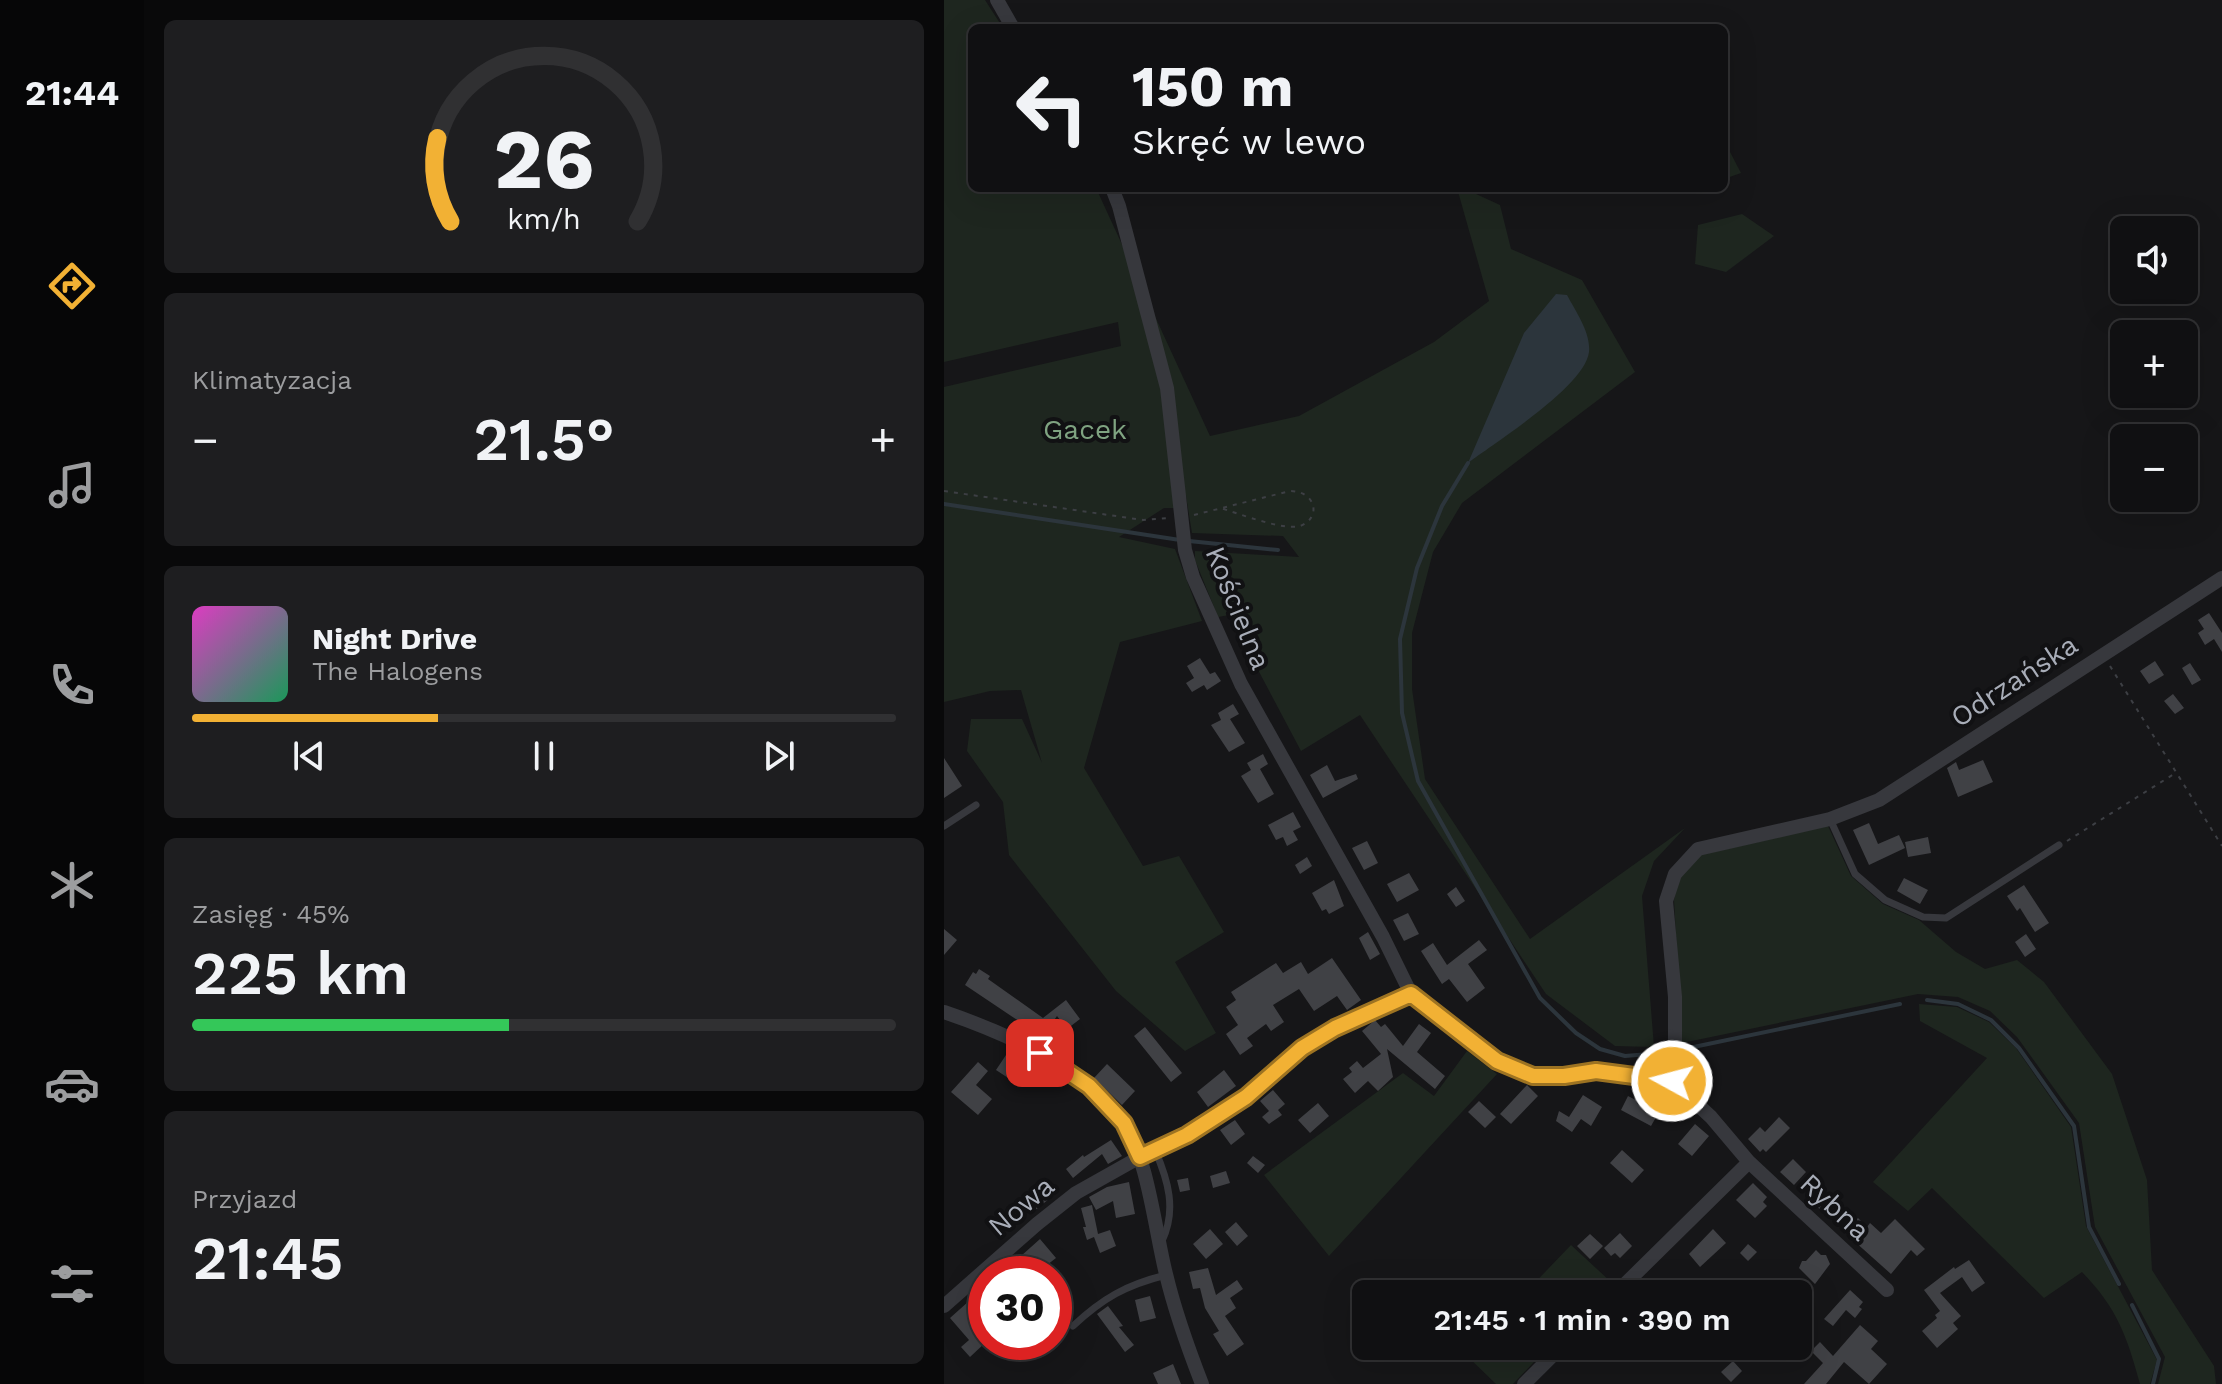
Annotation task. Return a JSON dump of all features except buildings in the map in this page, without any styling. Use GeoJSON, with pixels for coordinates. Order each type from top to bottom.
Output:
{"type":"FeatureCollection","features":[{"type":"Feature","properties":{"kind":"street"},"geometry":{"type":"LineString","coordinates":[[997,0],[1011,24]]}},
{"type":"Feature","properties":{"kind":"street","name":"Kościelna"},"geometry":{"type":"LineString","coordinates":[[1114,192],[1167,388],[1185,550],[1193,577],[1241,684],[1383,937],[1411,994]]}},
{"type":"Feature","properties":{"kind":"street","name":"Odrzańska"},"geometry":{"type":"LineString","coordinates":[[1672,1081],[1675,997],[1666,901],[1675,874],[1698,849],[1830,819],[1879,800],[2222,578]]}},
{"type":"Feature","properties":{"kind":"street"},"geometry":{"type":"LineString","coordinates":[[1411,994],[1497,1061],[1533,1076],[1564,1076],[1596,1071],[1672,1081]]}},
{"type":"Feature","properties":{"kind":"street","name":"Nowa"},"geometry":{"type":"LineString","coordinates":[[944,1306],[1076,1193],[1187,1135],[1246,1097],[1302,1048],[1355,1018],[1411,994]]}},
{"type":"Feature","properties":{"kind":"street"},"geometry":{"type":"LineString","coordinates":[[944,1012],[976,1023],[1040,1053],[1089,1086],[1124,1123],[1140,1157],[1166,1275],[1181,1329],[1202,1384]]}},
{"type":"Feature","properties":{"kind":"street","name":"Rybna"},"geometry":{"type":"LineString","coordinates":[[1672,1081],[1711,1117],[1749,1162],[1887,1290]]}},
{"type":"Feature","properties":{"kind":"street"},"geometry":{"type":"LineString","coordinates":[[1629,1280],[1749,1162]]}},
{"type":"Feature","properties":{"kind":"street"},"geometry":{"type":"LineString","coordinates":[[1524,1384],[1548,1360]]}},
{"type":"Feature","properties":{"kind":"lane"},"geometry":{"type":"LineString","coordinates":[[944,826],[976,805]]}},
{"type":"Feature","properties":{"kind":"lane"},"geometry":{"type":"LineString","coordinates":[[1830,819],[1855,874],[1885,900],[1923,917],[1946,918],[2059,845]]}},
{"type":"Feature","properties":{"kind":"lane"},"geometry":{"type":"LineString","coordinates":[[1155,1150],[1172,1205],[1168,1228],[1160,1246]]}},
{"type":"Feature","properties":{"kind":"lane"},"geometry":{"type":"LineString","coordinates":[[1073,1326],[1097,1304],[1133,1284],[1166,1275]]}},
{"type":"Feature","properties":{"kind":"path"},"geometry":{"type":"LineString","coordinates":[[944,491],[1143,520],[1182,518],[1220,508],[1290,491],[1302,491],[1311,498],[1314,508],[1311,519],[1301,526],[1289,527],[1220,508]]}},
{"type":"Feature","properties":{"kind":"path"},"geometry":{"type":"LineString","coordinates":[[2103,655],[2222,846]]}},
{"type":"Feature","properties":{"kind":"path"},"geometry":{"type":"LineString","coordinates":[[2059,845],[2175,774]]}},
{"type":"Feature","properties":{"kind":"green space","name":"Gacek"},"geometry":{"type":"Polygon","coordinates":[[[944,0],[985,0],[1000,24],[968,24],[968,192],[1098,192],[1210,436],[1299,416],[1434,342],[1489,301],[1458,192],[1472,192],[1500,205],[1511,249],[1582,280],[1635,372],[1462,503],[1433,552],[1412,633],[1412,689],[1425,779],[1530,939],[1685,828],[1654,861],[1642,896],[1654,1047],[1615,1046],[1546,994],[1360,715],[1301,751],[1229,615],[1218,617],[1195,560],[1195,551],[1299,557],[1283,536],[1192,533],[1186,496],[1175,508],[1164,508],[1119,537],[1175,549],[1202,621],[1120,642],[1084,768],[1143,866],[1179,856],[1224,932],[1175,962],[1216,1033],[1185,1051],[1116,991],[1009,855],[1003,802],[967,751],[971,719],[1022,719],[1042,763],[1021,690],[990,691],[944,702],[944,387],[1121,346],[1118,322],[944,362],[944,0]]]}},
{"type":"Feature","properties":{"kind":"green space"},"geometry":{"type":"Polygon","coordinates":[[[1728,150],[1730,152],[1741,173],[1728,178],[1728,150]]]}},
{"type":"Feature","properties":{"kind":"green space"},"geometry":{"type":"Polygon","coordinates":[[[1742,214],[1774,236],[1726,272],[1695,264],[1698,225],[1742,214]]]}},
{"type":"Feature","properties":{"kind":"green space"},"geometry":{"type":"Polygon","coordinates":[[[1828,826],[1851,876],[1883,904],[1919,920],[1956,952],[1985,969],[2017,960],[2044,982],[2112,1074],[2147,1180],[2152,1270],[2214,1366],[2216,1384],[2158,1384],[2165,1357],[2095,1227],[2079,1123],[2017,1037],[1990,1011],[1958,997],[1918,994],[1682,1043],[1674,900],[1678,878],[1700,855],[1828,826]]]}},
{"type":"Feature","properties":{"kind":"green space"},"geometry":{"type":"Polygon","coordinates":[[[1919,1004],[1957,1007],[1989,1022],[2016,1048],[2071,1127],[2086,1226],[2157,1360],[2150,1384],[2140,1384],[2119,1324],[2104,1298],[2082,1272],[2044,1298],[1932,1188],[1908,1211],[1873,1182],[1987,1058],[1920,1021],[1919,1004]]]}},
{"type":"Feature","properties":{"kind":"green space"},"geometry":{"type":"Polygon","coordinates":[[[1467,1051],[1497,1074],[1329,1256],[1264,1175],[1403,1073],[1434,1096],[1467,1051]]]}},
{"type":"Feature","properties":{"kind":"green space"},"geometry":{"type":"Polygon","coordinates":[[[1571,1245],[1609,1280],[1537,1280],[1571,1245]]]}},
{"type":"Feature","properties":{"kind":"green space"},"geometry":{"type":"Polygon","coordinates":[[[1471,1360],[1536,1360],[1513,1384],[1496,1384],[1471,1360]]]}},
{"type":"Feature","properties":{"kind":"shaded area"},"geometry":{"type":"Polygon","coordinates":[[[1556,294],[1567,295],[1585,330],[1589,352],[1584,366],[1556,397],[1468,463],[1524,333],[1556,294]]]}},
{"type":"Feature","properties":{"kind":"waterway"},"geometry":{"type":"LineString","coordinates":[[1468,463],[1442,506],[1417,568],[1400,639],[1402,713],[1418,781],[1540,998],[1576,1033],[1600,1049],[1625,1056],[1661,1053]]}},
{"type":"Feature","properties":{"kind":"waterway"},"geometry":{"type":"LineString","coordinates":[[944,504],[1180,540]]}},
{"type":"Feature","properties":{"kind":"waterway"},"geometry":{"type":"LineString","coordinates":[[1189,541],[1278,550]]}},
{"type":"Feature","properties":{"kind":"waterway"},"geometry":{"type":"LineString","coordinates":[[1927,1000],[1958,1004],[1991,1020],[2019,1048],[2074,1126],[2089,1227],[2119,1284]]}},
{"type":"Feature","properties":{"kind":"waterway"},"geometry":{"type":"LineString","coordinates":[[1684,1049],[1900,1004]]}},
{"type":"Feature","properties":{"kind":"waterway"},"geometry":{"type":"LineString","coordinates":[[2132,1305],[2159,1359],[2153,1384]]}},
{"type":"Feature","properties":{"kind":"route"},"geometry":{"type":"LineString","coordinates":[[1040,1053],[1089,1086],[1124,1123],[1140,1157],[1187,1135],[1246,1097],[1302,1048],[1335,1028],[1411,994],[1497,1061],[1533,1076],[1564,1076],[1596,1071],[1672,1081]]}}]}
